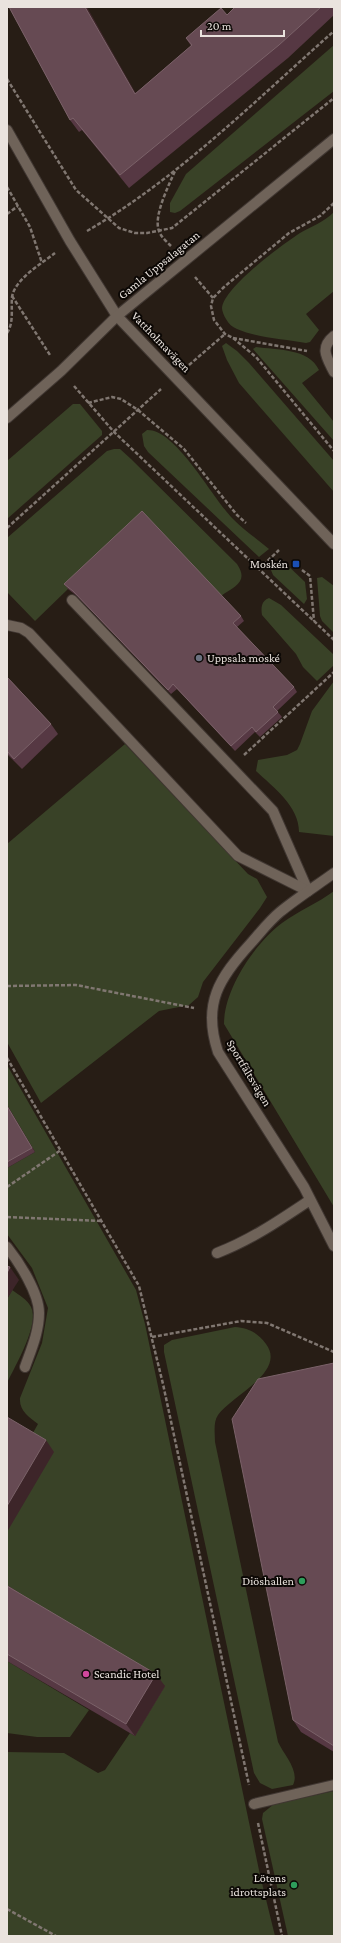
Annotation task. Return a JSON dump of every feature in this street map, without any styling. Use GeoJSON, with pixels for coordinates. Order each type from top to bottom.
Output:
{"type":"FeatureCollection","features":[{"type":"Feature","properties":{"kind":"street","name":"Vattholmavägen"},"geometry":{"type":"LineString","coordinates":[[7,130],[70,241],[117,316],[334,544]]}},
{"type":"Feature","properties":{"kind":"street","name":"Gamla Uppsalagatan"},"geometry":{"type":"LineString","coordinates":[[7,418],[61,371],[117,316],[334,139]]}},
{"type":"Feature","properties":{"kind":"street"},"geometry":{"type":"LineString","coordinates":[[334,336],[328,341],[325,354],[334,372]]}},
{"type":"Feature","properties":{"kind":"street"},"geometry":{"type":"LineString","coordinates":[[72,600],[273,811],[308,891]]}},
{"type":"Feature","properties":{"kind":"street"},"geometry":{"type":"LineString","coordinates":[[7,625],[21,628],[29,633],[238,856],[308,891]]}},
{"type":"Feature","properties":{"kind":"street","name":"Sportfältsvägen"},"geometry":{"type":"LineString","coordinates":[[334,873],[279,913],[230,966],[215,996],[212,1012],[214,1038],[218,1052],[310,1200],[334,1246]]}},
{"type":"Feature","properties":{"kind":"street"},"geometry":{"type":"LineString","coordinates":[[217,1253],[237,1246],[310,1200]]}},
{"type":"Feature","properties":{"kind":"street"},"geometry":{"type":"LineString","coordinates":[[7,1247],[22,1269],[35,1296],[39,1312],[37,1330],[25,1367]]}},
{"type":"Feature","properties":{"kind":"street"},"geometry":{"type":"LineString","coordinates":[[254,1804],[334,1785]]}},
{"type":"Feature","properties":{"kind":"path"},"geometry":{"type":"LineString","coordinates":[[109,218],[175,170],[334,31]]}},
{"type":"Feature","properties":{"kind":"path"},"geometry":{"type":"LineString","coordinates":[[7,79],[76,190],[119,228],[135,233],[159,232],[172,228],[334,98]]}},
{"type":"Feature","properties":{"kind":"path"},"geometry":{"type":"LineString","coordinates":[[159,232],[158,221],[161,204],[175,170]]}},
{"type":"Feature","properties":{"kind":"path"},"geometry":{"type":"LineString","coordinates":[[7,187],[30,226],[42,263],[23,279],[12,296],[12,316],[7,333]]}},
{"type":"Feature","properties":{"kind":"path"},"geometry":{"type":"LineString","coordinates":[[334,203],[320,216],[289,233],[224,286],[213,298],[211,306],[214,320],[225,334],[233,338],[256,357],[334,451]]}},
{"type":"Feature","properties":{"kind":"path"},"geometry":{"type":"LineString","coordinates":[[7,214],[18,206]]}},
{"type":"Feature","properties":{"kind":"path"},"geometry":{"type":"LineString","coordinates":[[318,211],[320,216]]}},
{"type":"Feature","properties":{"kind":"path"},"geometry":{"type":"LineString","coordinates":[[12,296],[61,371],[88,404],[114,432],[334,640]]}},
{"type":"Feature","properties":{"kind":"path"},"geometry":{"type":"LineString","coordinates":[[233,338],[325,354]]}},
{"type":"Feature","properties":{"kind":"path"},"geometry":{"type":"LineString","coordinates":[[88,404],[112,397],[121,399],[138,410],[184,449],[237,515],[246,523]]}},
{"type":"Feature","properties":{"kind":"path"},"geometry":{"type":"LineString","coordinates":[[7,528],[114,432]]}},
{"type":"Feature","properties":{"kind":"path"},"geometry":{"type":"LineString","coordinates":[[260,569],[279,550]]}},
{"type":"Feature","properties":{"kind":"path"},"geometry":{"type":"LineString","coordinates":[[302,570],[310,576],[314,621]]}},
{"type":"Feature","properties":{"kind":"path"},"geometry":{"type":"LineString","coordinates":[[231,767],[334,672]]}},
{"type":"Feature","properties":{"kind":"path"},"geometry":{"type":"LineString","coordinates":[[7,986],[76,985],[212,1012]]}},
{"type":"Feature","properties":{"kind":"path"},"geometry":{"type":"LineString","coordinates":[[7,1058],[139,1286],[152,1337],[282,1936]]}},
{"type":"Feature","properties":{"kind":"path"},"geometry":{"type":"LineString","coordinates":[[7,1187],[61,1150]]}},
{"type":"Feature","properties":{"kind":"path"},"geometry":{"type":"LineString","coordinates":[[7,1217],[102,1221]]}},
{"type":"Feature","properties":{"kind":"path"},"geometry":{"type":"LineString","coordinates":[[152,1337],[240,1321],[253,1321],[267,1323],[334,1352]]}},
{"type":"Feature","properties":{"kind":"path"},"geometry":{"type":"LineString","coordinates":[[7,1909],[56,1936]]}},
{"type":"Feature","properties":{"kind":"green space"},"geometry":{"type":"Polygon","coordinates":[[[334,45],[334,91],[180,211],[175,213],[170,212],[170,203],[186,174],[334,45]]]}},
{"type":"Feature","properties":{"kind":"green space"},"geometry":{"type":"Polygon","coordinates":[[[334,212],[334,291],[306,314],[319,330],[310,342],[306,343],[262,336],[245,332],[231,325],[227,321],[222,308],[225,299],[243,278],[281,246],[300,233],[326,219],[334,212]]]}},
{"type":"Feature","properties":{"kind":"green space"},"geometry":{"type":"Polygon","coordinates":[[[226,343],[249,363],[334,461],[334,492],[239,383],[227,360],[222,346],[226,343]]]}},
{"type":"Feature","properties":{"kind":"green space"},"geometry":{"type":"Polygon","coordinates":[[[256,347],[291,351],[308,358],[314,363],[319,370],[302,383],[334,422],[334,441],[253,349],[256,347]]]}},
{"type":"Feature","properties":{"kind":"green space"},"geometry":{"type":"Polygon","coordinates":[[[73,404],[80,404],[102,431],[102,435],[7,519],[7,461],[73,404]]]}},
{"type":"Feature","properties":{"kind":"green space"},"geometry":{"type":"Polygon","coordinates":[[[147,430],[158,433],[182,452],[233,519],[269,549],[259,557],[148,452],[144,446],[142,434],[147,430]]]}},
{"type":"Feature","properties":{"kind":"green space"},"geometry":{"type":"Polygon","coordinates":[[[120,449],[131,459],[237,564],[242,575],[241,579],[239,583],[221,596],[68,589],[35,621],[7,592],[7,538],[107,451],[120,449]]]}},
{"type":"Feature","properties":{"kind":"green space"},"geometry":{"type":"Polygon","coordinates":[[[280,560],[283,561],[305,582],[307,599],[304,604],[273,575],[271,570],[272,567],[280,560]]]}},
{"type":"Feature","properties":{"kind":"green space"},"geometry":{"type":"Polygon","coordinates":[[[322,577],[334,586],[334,633],[322,621],[320,616],[317,578],[322,577]]]}},
{"type":"Feature","properties":{"kind":"green space"},"geometry":{"type":"Polygon","coordinates":[[[269,598],[281,605],[334,655],[334,665],[317,681],[303,667],[296,654],[262,615],[263,603],[269,598]]]}},
{"type":"Feature","properties":{"kind":"green space"},"geometry":{"type":"Polygon","coordinates":[[[334,681],[334,836],[299,832],[295,814],[290,805],[277,790],[256,771],[258,760],[287,755],[297,750],[312,711],[334,681]]]}},
{"type":"Feature","properties":{"kind":"green space"},"geometry":{"type":"Polygon","coordinates":[[[125,744],[248,874],[257,879],[267,897],[203,982],[198,997],[189,1005],[159,1011],[41,1103],[7,1042],[7,844],[125,744]]]}},
{"type":"Feature","properties":{"kind":"green space"},"geometry":{"type":"Polygon","coordinates":[[[334,891],[334,1207],[224,1024],[225,1010],[235,982],[243,968],[262,942],[282,923],[334,891]]]}},
{"type":"Feature","properties":{"kind":"green space"},"geometry":{"type":"Polygon","coordinates":[[[7,1065],[136,1290],[145,1324],[260,1875],[275,1936],[7,1936],[7,1752],[64,1753],[98,1773],[105,1770],[130,1733],[135,1736],[165,1686],[7,1593],[7,1532],[30,1438],[38,1424],[23,1410],[20,1403],[20,1398],[42,1343],[48,1308],[32,1268],[7,1234],[7,1168],[35,1152],[7,1105],[7,1065]]]}},
{"type":"Feature","properties":{"kind":"green space"},"geometry":{"type":"Polygon","coordinates":[[[12,1290],[23,1297],[31,1307],[33,1314],[32,1324],[25,1345],[7,1383],[7,1299],[12,1290]]]}},
{"type":"Feature","properties":{"kind":"green space"},"geometry":{"type":"Polygon","coordinates":[[[235,1327],[244,1328],[256,1334],[266,1344],[270,1354],[269,1364],[263,1374],[216,1418],[215,1442],[278,1742],[293,1769],[295,1780],[293,1785],[272,1789],[260,1783],[254,1773],[164,1352],[164,1345],[172,1340],[235,1327]]]}},
{"type":"Feature","properties":{"kind":"green space"},"geometry":{"type":"Polygon","coordinates":[[[7,1661],[89,1710],[70,1737],[37,1737],[7,1733],[7,1661]]]}},
{"type":"Feature","properties":{"kind":"green space","name":"Lötens idrottsplats"},"geometry":{"type":"Polygon","coordinates":[[[334,1791],[334,1936],[288,1936],[262,1819],[263,1813],[274,1804],[334,1791]]]}},
{"type":"Feature","properties":{"kind":"building"},"geometry":{"type":"Polygon","coordinates":[[[9,7],[85,7],[135,94],[192,45],[186,38],[221,8],[227,15],[235,7],[321,7],[279,45],[120,175],[73,118],[70,120],[9,7]]]}},
{"type":"Feature","properties":{"kind":"building","name":"Uppsala moské"},"geometry":{"type":"Polygon","coordinates":[[[142,511],[241,616],[233,623],[294,687],[273,707],[278,712],[256,732],[252,727],[231,746],[173,684],[168,690],[73,591],[64,584],[142,511]]]}},
{"type":"Feature","properties":{"kind":"building"},"geometry":{"type":"Polygon","coordinates":[[[7,677],[51,724],[14,759],[7,751],[7,677]]]}},
{"type":"Feature","properties":{"kind":"building"},"geometry":{"type":"Polygon","coordinates":[[[7,1106],[32,1148],[7,1162],[7,1106]]]}},
{"type":"Feature","properties":{"kind":"building"},"geometry":{"type":"Polygon","coordinates":[[[7,1266],[10,1267],[7,1273],[7,1266]]]}},
{"type":"Feature","properties":{"kind":"building","name":"Diöshallen"},"geometry":{"type":"Polygon","coordinates":[[[334,1363],[334,1746],[293,1720],[232,1419],[258,1379],[334,1363]]]}},
{"type":"Feature","properties":{"kind":"building"},"geometry":{"type":"Polygon","coordinates":[[[7,1417],[46,1440],[7,1506],[7,1417]]]}},
{"type":"Feature","properties":{"kind":"building","name":"Scandic Hotel"},"geometry":{"type":"Polygon","coordinates":[[[7,1586],[156,1674],[126,1724],[7,1654],[7,1586]]]}},
{"type":"Feature","properties":{"kind":"place","name":"Moskén"},"geometry":{"type":"Point","coordinates":[296,564]}},
{"type":"Feature","properties":{"kind":"place","name":"Uppsala moské"},"geometry":{"type":"Point","coordinates":[199,658]}},
{"type":"Feature","properties":{"kind":"place","name":"Diöshallen"},"geometry":{"type":"Point","coordinates":[302,1581]}},
{"type":"Feature","properties":{"kind":"place","name":"Scandic Hotel"},"geometry":{"type":"Point","coordinates":[86,1674]}},
{"type":"Feature","properties":{"kind":"place","name":"Lötens idrottsplats"},"geometry":{"type":"Point","coordinates":[294,1885]}}]}
